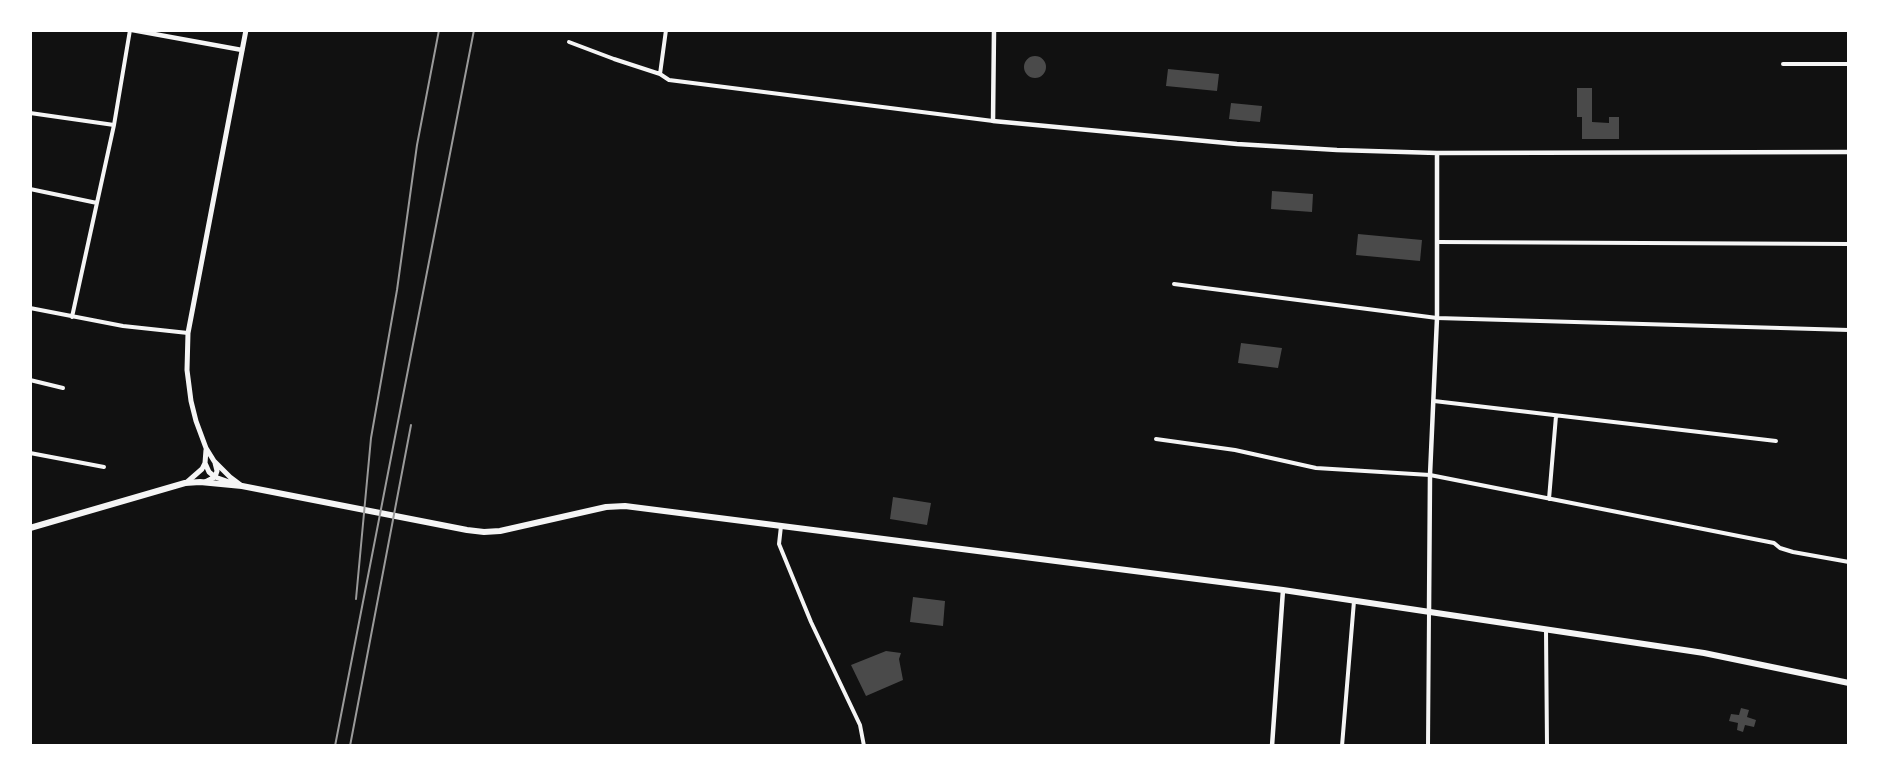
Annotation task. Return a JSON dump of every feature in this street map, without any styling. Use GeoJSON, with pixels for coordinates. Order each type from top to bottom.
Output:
{"type":"FeatureCollection","features":[{"type":"Feature","properties":{"kind":"main road"},"geometry":{"type":"LineString","coordinates":[[243,486],[214,461],[206,448],[191,401],[187,370],[188,333],[246,30]]}},
{"type":"Feature","properties":{"kind":"main road"},"geometry":{"type":"LineString","coordinates":[[206,448],[205,463],[209,472],[215,477],[243,486]]}},
{"type":"Feature","properties":{"kind":"main road"},"geometry":{"type":"LineString","coordinates":[[205,482],[215,477],[217,471],[214,461]]}},
{"type":"Feature","properties":{"kind":"main road"},"geometry":{"type":"LineString","coordinates":[[185,483],[198,473],[205,463]]}},
{"type":"Feature","properties":{"kind":"main road"},"geometry":{"type":"LineString","coordinates":[[30,528],[185,483],[205,482],[243,486],[467,530],[500,531],[576,513],[625,506],[1283,590],[1704,653],[1849,683]]}},
{"type":"Feature","properties":{"kind":"street"},"geometry":{"type":"LineString","coordinates":[[72,317],[114,125],[131,30],[242,50]]}},
{"type":"Feature","properties":{"kind":"street"},"geometry":{"type":"LineString","coordinates":[[660,74],[666,30]]}},
{"type":"Feature","properties":{"kind":"street"},"geometry":{"type":"LineString","coordinates":[[993,121],[994,30]]}},
{"type":"Feature","properties":{"kind":"street"},"geometry":{"type":"LineString","coordinates":[[569,42],[660,74],[669,80],[993,121],[1238,144],[1437,153],[1849,152]]}},
{"type":"Feature","properties":{"kind":"street"},"geometry":{"type":"LineString","coordinates":[[1783,64],[1849,64]]}},
{"type":"Feature","properties":{"kind":"street"},"geometry":{"type":"LineString","coordinates":[[30,113],[114,125]]}},
{"type":"Feature","properties":{"kind":"street"},"geometry":{"type":"LineString","coordinates":[[1428,746],[1430,475],[1437,318],[1437,153]]}},
{"type":"Feature","properties":{"kind":"street"},"geometry":{"type":"LineString","coordinates":[[30,189],[97,203]]}},
{"type":"Feature","properties":{"kind":"street"},"geometry":{"type":"LineString","coordinates":[[1438,242],[1849,244]]}},
{"type":"Feature","properties":{"kind":"street"},"geometry":{"type":"LineString","coordinates":[[1174,284],[1437,318],[1849,330]]}},
{"type":"Feature","properties":{"kind":"street"},"geometry":{"type":"LineString","coordinates":[[30,308],[72,317],[188,333]]}},
{"type":"Feature","properties":{"kind":"street"},"geometry":{"type":"LineString","coordinates":[[30,380],[63,388]]}},
{"type":"Feature","properties":{"kind":"street"},"geometry":{"type":"LineString","coordinates":[[1434,402],[1776,441]]}},
{"type":"Feature","properties":{"kind":"street"},"geometry":{"type":"LineString","coordinates":[[1549,499],[1556,415]]}},
{"type":"Feature","properties":{"kind":"street"},"geometry":{"type":"LineString","coordinates":[[1156,439],[1235,450],[1316,468],[1430,475],[1774,543],[1780,548],[1793,552],[1849,562]]}},
{"type":"Feature","properties":{"kind":"street"},"geometry":{"type":"LineString","coordinates":[[30,453],[104,467]]}},
{"type":"Feature","properties":{"kind":"street"},"geometry":{"type":"LineString","coordinates":[[781,526],[779,544],[811,622],[860,725],[864,746]]}},
{"type":"Feature","properties":{"kind":"street"},"geometry":{"type":"LineString","coordinates":[[1272,746],[1283,590]]}},
{"type":"Feature","properties":{"kind":"street"},"geometry":{"type":"LineString","coordinates":[[1342,746],[1354,601]]}},
{"type":"Feature","properties":{"kind":"street"},"geometry":{"type":"LineString","coordinates":[[1546,629],[1547,746]]}},
{"type":"Feature","properties":{"kind":"building"},"geometry":{"type":"Polygon","coordinates":[[[1035,56],[1043,59],[1046,67],[1043,75],[1035,78],[1027,75],[1024,67],[1027,59],[1035,56]]]}},
{"type":"Feature","properties":{"kind":"building"},"geometry":{"type":"Polygon","coordinates":[[[1168,69],[1219,74],[1217,91],[1166,86],[1168,69]]]}},
{"type":"Feature","properties":{"kind":"building"},"geometry":{"type":"Polygon","coordinates":[[[1577,88],[1592,88],[1592,122],[1609,123],[1609,117],[1619,117],[1619,139],[1582,139],[1582,117],[1577,117],[1577,88]]]}},
{"type":"Feature","properties":{"kind":"building"},"geometry":{"type":"Polygon","coordinates":[[[1231,103],[1262,106],[1260,122],[1229,119],[1231,103]]]}},
{"type":"Feature","properties":{"kind":"building"},"geometry":{"type":"Polygon","coordinates":[[[1272,191],[1313,194],[1312,212],[1271,209],[1272,191]]]}},
{"type":"Feature","properties":{"kind":"building"},"geometry":{"type":"Polygon","coordinates":[[[1358,234],[1422,240],[1420,261],[1356,255],[1358,234]]]}},
{"type":"Feature","properties":{"kind":"building"},"geometry":{"type":"Polygon","coordinates":[[[1241,343],[1282,348],[1278,368],[1238,363],[1241,343]]]}},
{"type":"Feature","properties":{"kind":"building"},"geometry":{"type":"Polygon","coordinates":[[[893,497],[931,503],[927,525],[890,519],[893,497]]]}},
{"type":"Feature","properties":{"kind":"building"},"geometry":{"type":"Polygon","coordinates":[[[913,597],[945,601],[943,626],[910,622],[913,597]]]}},
{"type":"Feature","properties":{"kind":"building"},"geometry":{"type":"Polygon","coordinates":[[[886,651],[901,653],[899,659],[903,680],[866,696],[851,665],[886,651]]]}},
{"type":"Feature","properties":{"kind":"building"},"geometry":{"type":"Polygon","coordinates":[[[1741,708],[1749,710],[1747,717],[1756,720],[1754,727],[1745,725],[1743,732],[1737,730],[1738,723],[1729,721],[1731,714],[1739,715],[1741,708]]]}},
{"type":"Feature","properties":{"kind":"railway"},"geometry":{"type":"LineString","coordinates":[[356,599],[371,438],[397,290],[417,145],[439,30]]}},
{"type":"Feature","properties":{"kind":"railway"},"geometry":{"type":"LineString","coordinates":[[335,746],[474,30]]}},
{"type":"Feature","properties":{"kind":"railway"},"geometry":{"type":"LineString","coordinates":[[350,746],[411,425]]}}]}
